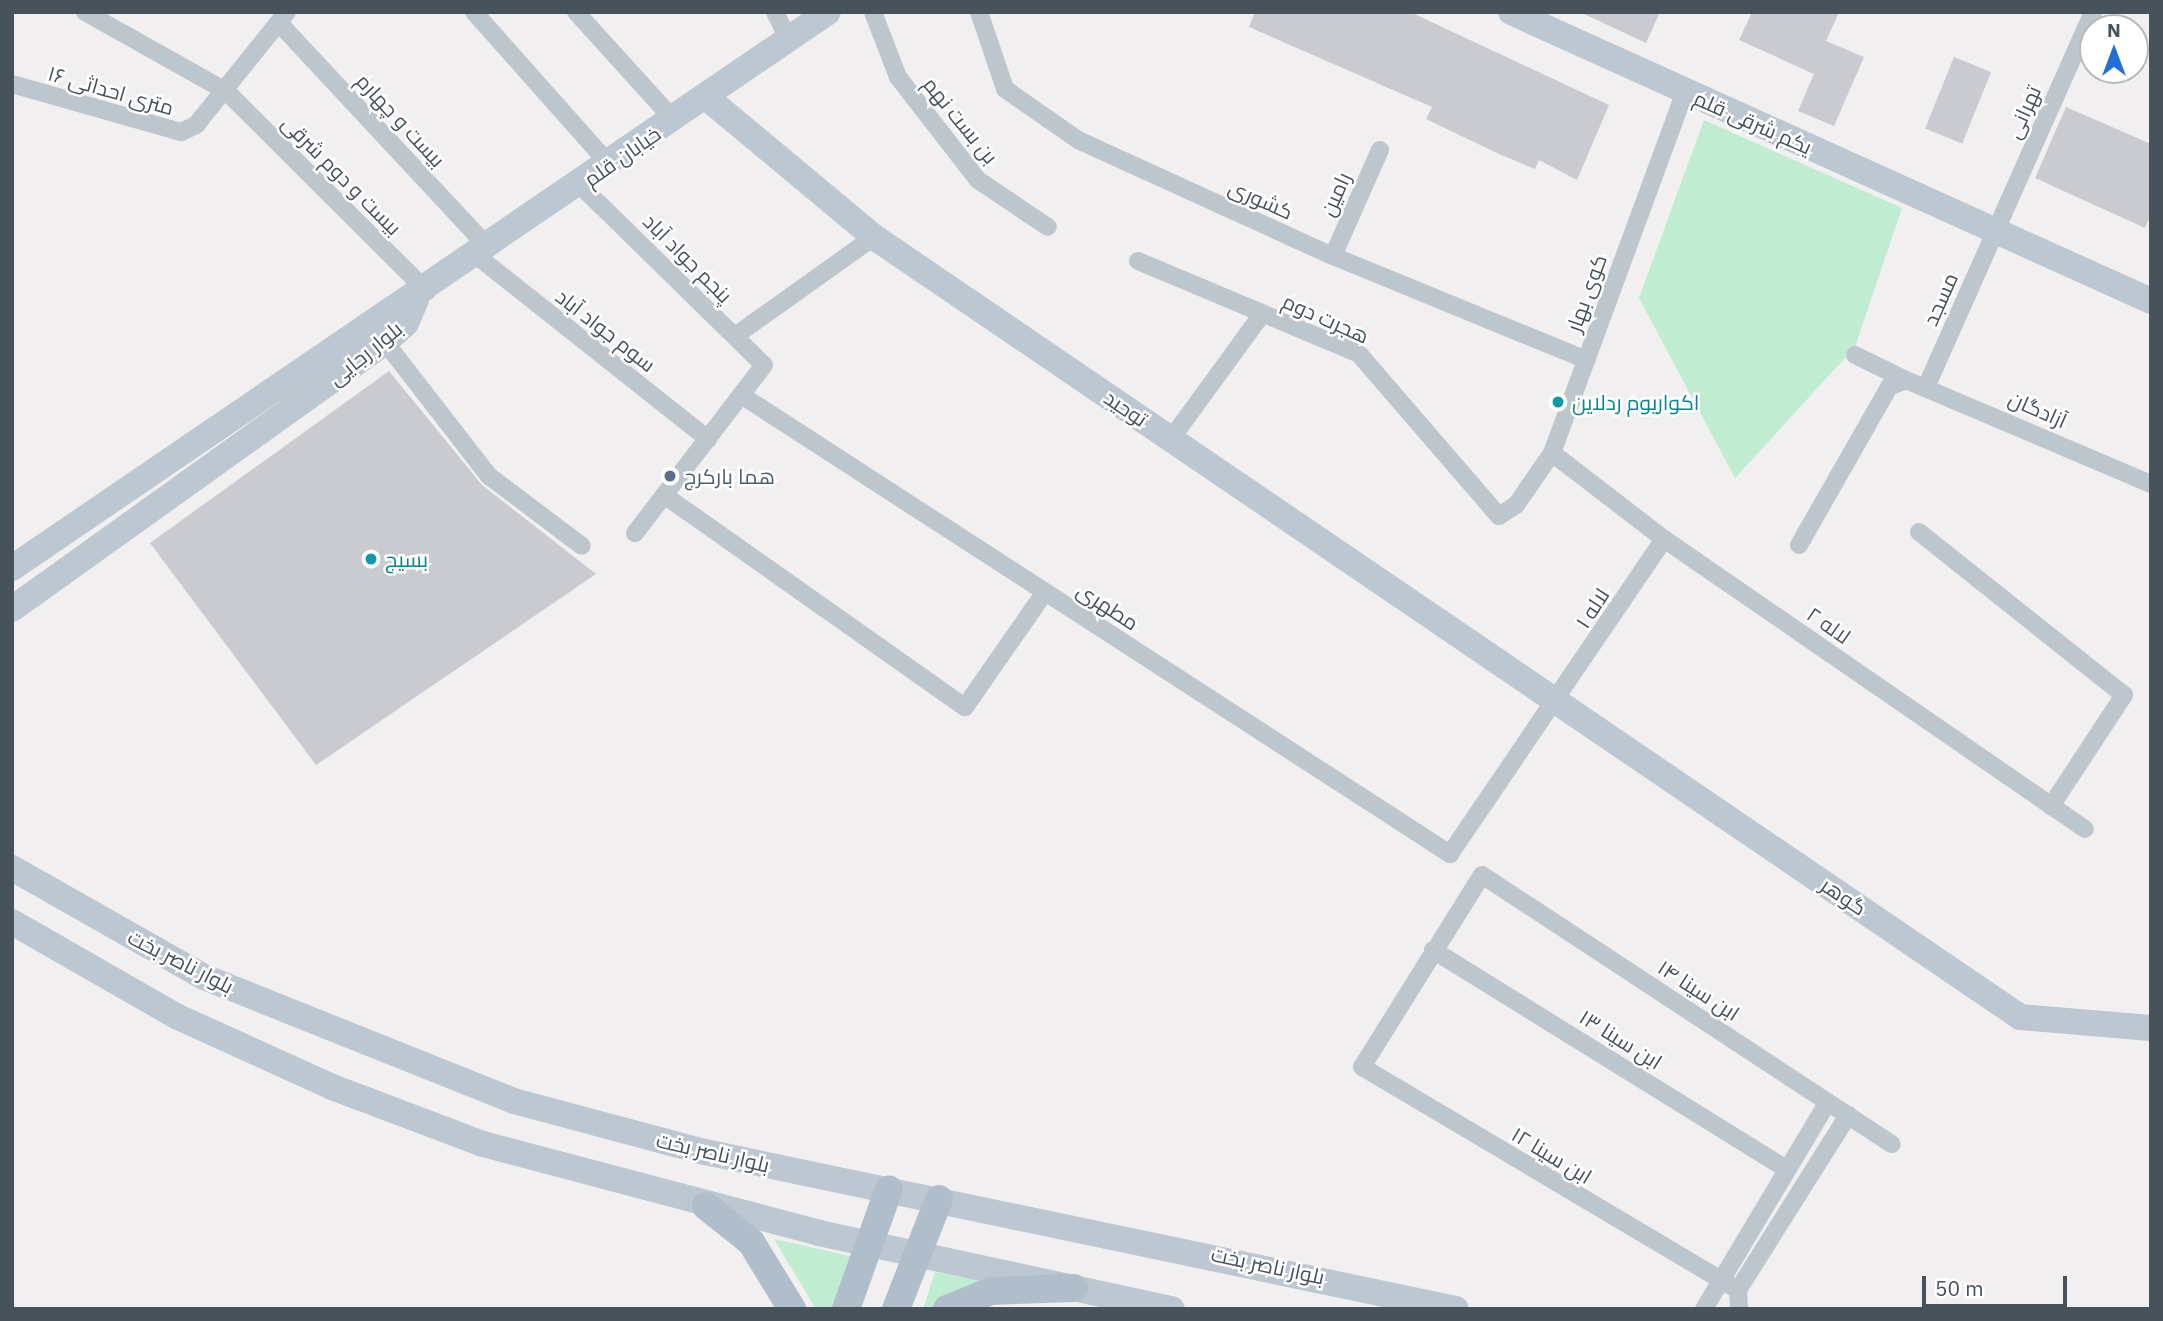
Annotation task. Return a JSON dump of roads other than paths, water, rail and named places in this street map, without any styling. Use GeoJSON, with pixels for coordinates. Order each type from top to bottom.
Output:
{"type":"FeatureCollection","features":[{"type":"Feature","properties":{"kind":"main road","name":"خیابان قلم"},"geometry":{"type":"LineString","coordinates":[[421,295],[828,12]]}},
{"type":"Feature","properties":{"kind":"main road","name":"یکم شرقی قلم"},"geometry":{"type":"LineString","coordinates":[[1511,12],[2151,301]]}},
{"type":"Feature","properties":{"kind":"main road","name":"توحید"},"geometry":{"type":"LineString","coordinates":[[706,97],[874,237],[1558,702]]}},
{"type":"Feature","properties":{"kind":"main road","name":"بلوار رجایی"},"geometry":{"type":"LineString","coordinates":[[12,609],[385,342],[406,323],[421,295]]}},
{"type":"Feature","properties":{"kind":"main road","name":"بلوار رجایی"},"geometry":{"type":"LineString","coordinates":[[12,568],[393,303],[421,295]]}},
{"type":"Feature","properties":{"kind":"main road","name":"گوهر"},"geometry":{"type":"LineString","coordinates":[[1558,702],[2020,1017],[2151,1028]]}},
{"type":"Feature","properties":{"kind":"main road","name":"بلوار ناصر بخت"},"geometry":{"type":"LineString","coordinates":[[12,869],[204,977],[514,1101],[705,1152],[1456,1309]]}},
{"type":"Feature","properties":{"kind":"main road"},"geometry":{"type":"LineString","coordinates":[[12,922],[178,1017],[332,1087],[483,1144],[706,1206],[917,1255],[1172,1309]]}},
{"type":"Feature","properties":{"kind":"main road"},"geometry":{"type":"LineString","coordinates":[[846,1309],[889,1189]]}},
{"type":"Feature","properties":{"kind":"main road"},"geometry":{"type":"LineString","coordinates":[[896,1309],[939,1199]]}},
{"type":"Feature","properties":{"kind":"main road"},"geometry":{"type":"LineString","coordinates":[[706,1206],[751,1242],[792,1309]]}},
{"type":"Feature","properties":{"kind":"main road"},"geometry":{"type":"LineString","coordinates":[[947,1309],[991,1291],[1074,1287]]}},
{"type":"Feature","properties":{"kind":"street","name":"بیست و دوم شرقی"},"geometry":{"type":"LineString","coordinates":[[85,12],[226,90],[421,295]]}},
{"type":"Feature","properties":{"kind":"street"},"geometry":{"type":"LineString","coordinates":[[474,12],[609,164]]}},
{"type":"Feature","properties":{"kind":"street"},"geometry":{"type":"LineString","coordinates":[[576,12],[674,120]]}},
{"type":"Feature","properties":{"kind":"street"},"geometry":{"type":"LineString","coordinates":[[775,12],[788,40]]}},
{"type":"Feature","properties":{"kind":"street","name":"بن بست نهم"},"geometry":{"type":"LineString","coordinates":[[873,12],[898,77],[978,180],[1048,228]]}},
{"type":"Feature","properties":{"kind":"street","name":"کشوری"},"geometry":{"type":"LineString","coordinates":[[979,12],[996,71],[1015,101],[1109,157],[1333,256],[1586,360]]}},
{"type":"Feature","properties":{"kind":"street","name":"تهرانی"},"geometry":{"type":"LineString","coordinates":[[1996,231],[2093,12]]}},
{"type":"Feature","properties":{"kind":"street"},"geometry":{"type":"LineString","coordinates":[[226,90],[283,18]]}},
{"type":"Feature","properties":{"kind":"street","name":"بیست و چهارم"},"geometry":{"type":"LineString","coordinates":[[283,18],[483,252]]}},
{"type":"Feature","properties":{"kind":"street","name":"۱۶ متری احداثی"},"geometry":{"type":"LineString","coordinates":[[12,84],[165,132],[197,125],[226,90]]}},
{"type":"Feature","properties":{"kind":"street","name":"کوی بهار"},"geometry":{"type":"LineString","coordinates":[[1516,505],[1552,453],[1685,91]]}},
{"type":"Feature","properties":{"kind":"street","name":"رامین"},"geometry":{"type":"LineString","coordinates":[[1333,256],[1380,150]]}},
{"type":"Feature","properties":{"kind":"street","name":"پنجم جواد آباد"},"geometry":{"type":"LineString","coordinates":[[580,184],[765,365],[741,396]]}},
{"type":"Feature","properties":{"kind":"street","name":"مسجد"},"geometry":{"type":"LineString","coordinates":[[1927,385],[1996,231]]}},
{"type":"Feature","properties":{"kind":"street"},"geometry":{"type":"LineString","coordinates":[[735,336],[874,237]]}},
{"type":"Feature","properties":{"kind":"street","name":"سوم جواد آباد"},"geometry":{"type":"LineString","coordinates":[[483,252],[708,439]]}},
{"type":"Feature","properties":{"kind":"street","name":"هجرت دوم"},"geometry":{"type":"LineString","coordinates":[[1138,261],[1359,354],[1494,513],[1516,505]]}},
{"type":"Feature","properties":{"kind":"street"},"geometry":{"type":"LineString","coordinates":[[1171,439],[1262,314]]}},
{"type":"Feature","properties":{"kind":"street"},"geometry":{"type":"LineString","coordinates":[[385,342],[489,475],[582,546]]}},
{"type":"Feature","properties":{"kind":"street","name":"آزادگان"},"geometry":{"type":"LineString","coordinates":[[1855,355],[1897,383],[1927,385],[2151,484]]}},
{"type":"Feature","properties":{"kind":"street"},"geometry":{"type":"LineString","coordinates":[[1799,545],[1897,383]]}},
{"type":"Feature","properties":{"kind":"street"},"geometry":{"type":"LineString","coordinates":[[635,533],[741,396]]}},
{"type":"Feature","properties":{"kind":"street","name":"مطهری"},"geometry":{"type":"LineString","coordinates":[[741,396],[1450,854]]}},
{"type":"Feature","properties":{"kind":"street","name":"لاله ۲"},"geometry":{"type":"LineString","coordinates":[[1552,453],[1664,539],[2085,829]]}},
{"type":"Feature","properties":{"kind":"street"},"geometry":{"type":"LineString","coordinates":[[664,495],[965,708],[1045,592]]}},
{"type":"Feature","properties":{"kind":"street"},"geometry":{"type":"LineString","coordinates":[[1919,532],[2124,695],[2051,806]]}},
{"type":"Feature","properties":{"kind":"street","name":"لاله ۱"},"geometry":{"type":"LineString","coordinates":[[1450,854],[1558,702],[1664,539]]}},
{"type":"Feature","properties":{"kind":"street","name":"ابن سینا ۱۴"},"geometry":{"type":"LineString","coordinates":[[1433,950],[1482,875],[1891,1144]]}},
{"type":"Feature","properties":{"kind":"street","name":"ابن سینا ۱۲"},"geometry":{"type":"LineString","coordinates":[[1433,950],[1363,1067],[1718,1281],[1738,1290]]}},
{"type":"Feature","properties":{"kind":"street","name":"ابن سینا ۱۳"},"geometry":{"type":"LineString","coordinates":[[1433,950],[1784,1168]]}},
{"type":"Feature","properties":{"kind":"street"},"geometry":{"type":"LineString","coordinates":[[1704,1309],[1784,1168],[1828,1102]]}},
{"type":"Feature","properties":{"kind":"street"},"geometry":{"type":"LineString","coordinates":[[1739,1309],[1738,1290],[1848,1115]]}},
{"type":"Feature","properties":{"kind":"place","name":"اکواریوم ردلاین"},"geometry":{"type":"Point","coordinates":[1558,402]}},
{"type":"Feature","properties":{"kind":"place","name":"هما بارکرج"},"geometry":{"type":"Point","coordinates":[670,476]}},
{"type":"Feature","properties":{"kind":"place","name":"بسیج"},"geometry":{"type":"Point","coordinates":[371,559]}}]}
